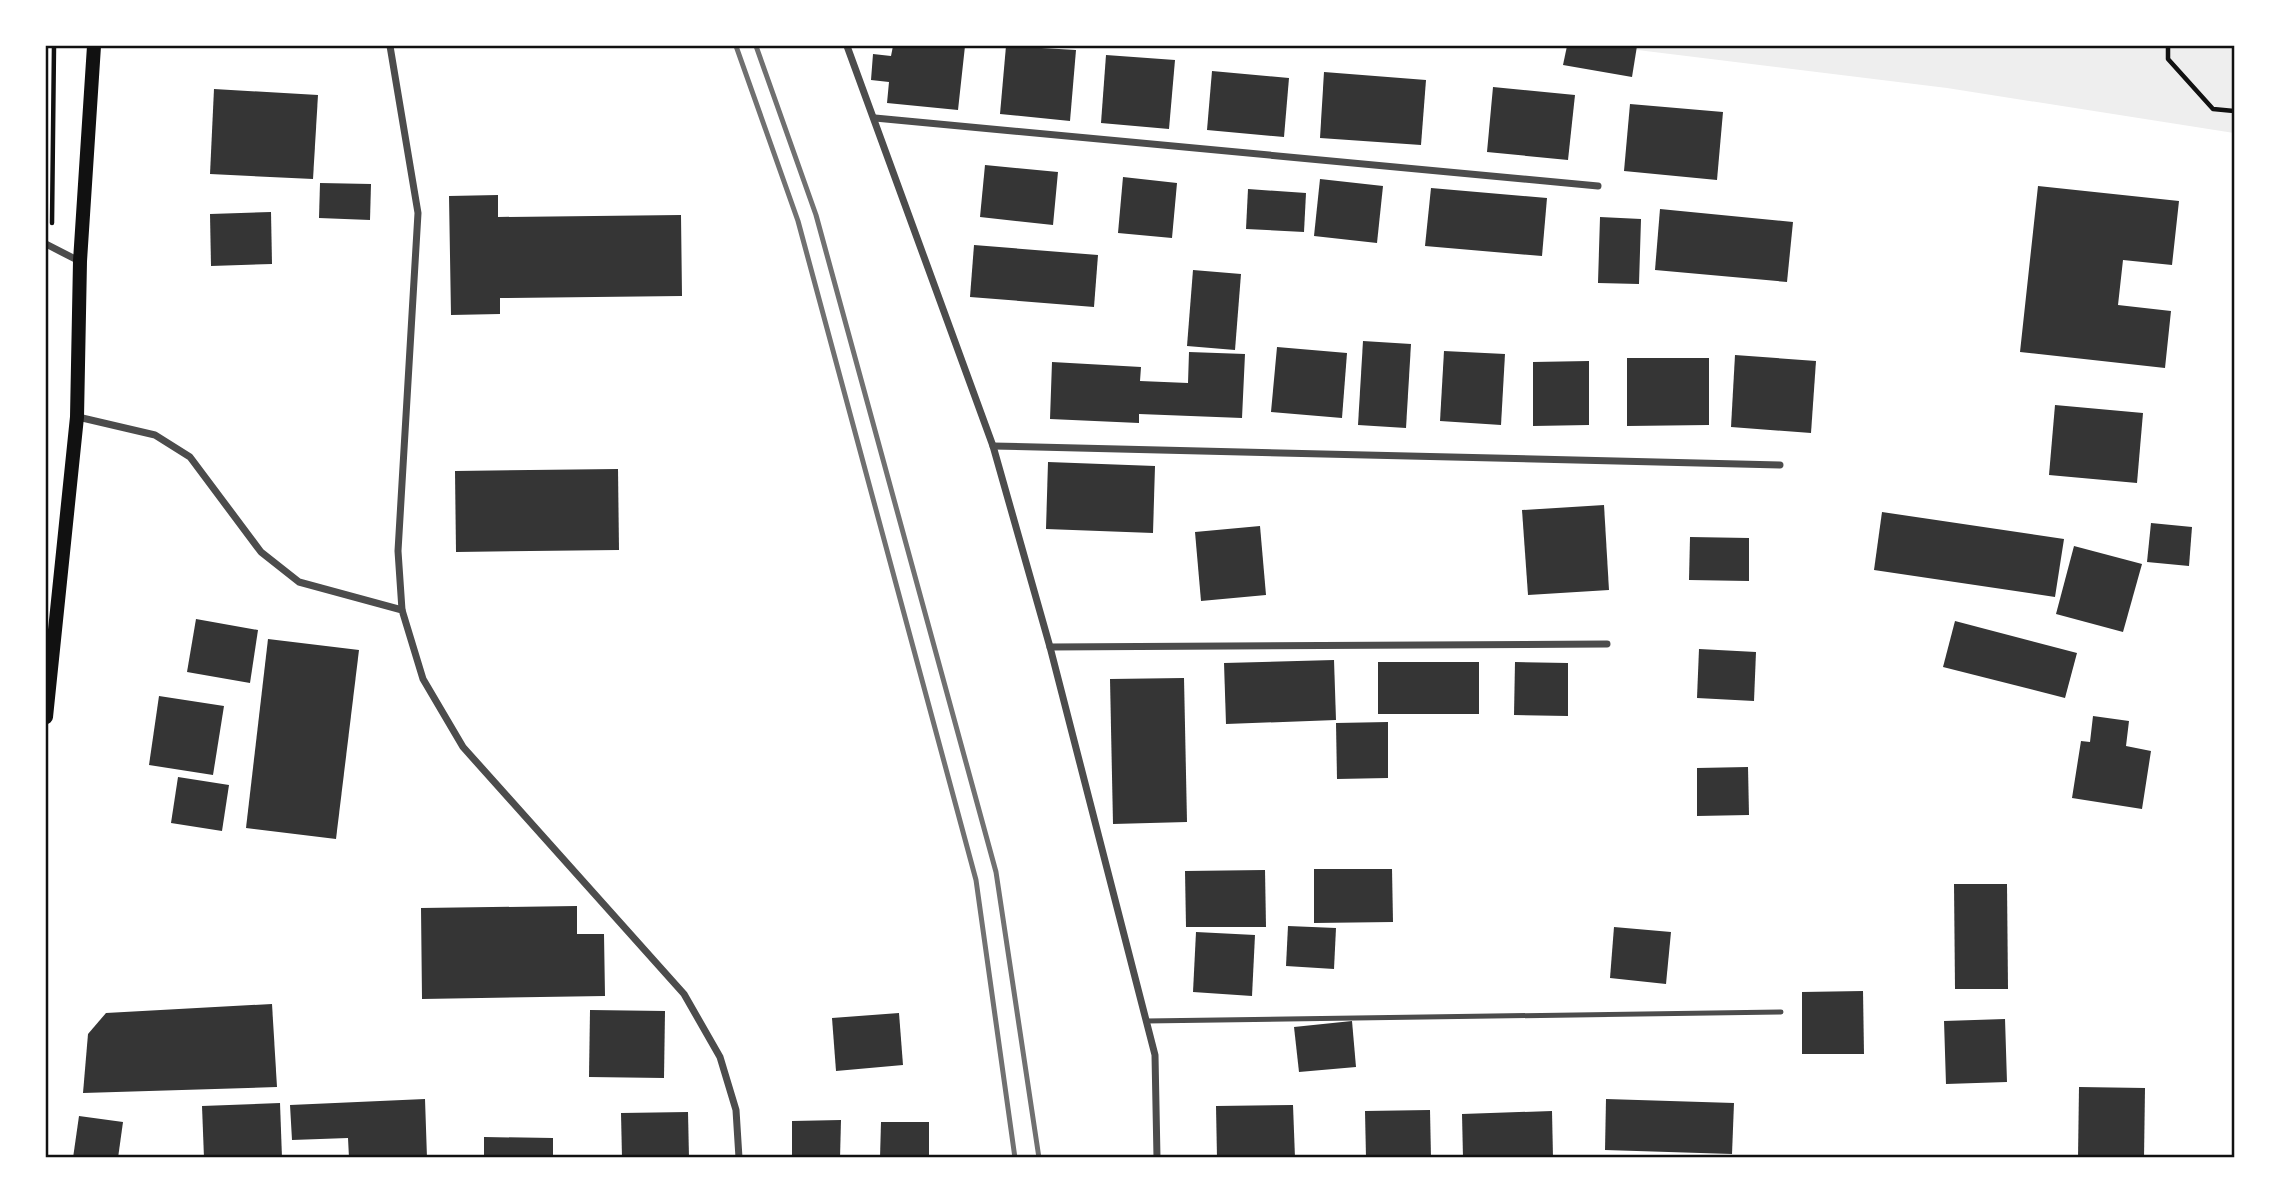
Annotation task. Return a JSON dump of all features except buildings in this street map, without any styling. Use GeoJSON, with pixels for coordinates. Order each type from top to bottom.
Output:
{"type":"FeatureCollection","features":[{"type":"Feature","properties":{"kind":"main road"},"geometry":{"type":"LineString","coordinates":[[46,717],[77,417],[80,261],[94,46]]}},
{"type":"Feature","properties":{"kind":"street"},"geometry":{"type":"LineString","coordinates":[[390,46],[418,213],[398,551],[402,610],[423,679],[463,747],[684,994],[720,1057],[736,1111],[739,1157]]}},
{"type":"Feature","properties":{"kind":"street"},"geometry":{"type":"LineString","coordinates":[[847,46],[993,446],[1050,647],[1155,1055],[1157,1157]]}},
{"type":"Feature","properties":{"kind":"street"},"geometry":{"type":"LineString","coordinates":[[875,118],[1598,186]]}},
{"type":"Feature","properties":{"kind":"street"},"geometry":{"type":"LineString","coordinates":[[49,246],[80,261]]}},
{"type":"Feature","properties":{"kind":"street"},"geometry":{"type":"LineString","coordinates":[[77,417],[155,435],[190,457],[261,552],[299,582],[402,610]]}},
{"type":"Feature","properties":{"kind":"street"},"geometry":{"type":"LineString","coordinates":[[993,446],[1780,465]]}},
{"type":"Feature","properties":{"kind":"street"},"geometry":{"type":"LineString","coordinates":[[1050,647],[1607,644]]}},
{"type":"Feature","properties":{"kind":"lane"},"geometry":{"type":"LineString","coordinates":[[1146,1021],[1781,1012]]}},
{"type":"Feature","properties":{"kind":"path"},"geometry":{"type":"LineString","coordinates":[[49,246],[54,46]]}},
{"type":"Feature","properties":{"kind":"path"},"geometry":{"type":"LineString","coordinates":[[2168,46],[2168,59],[2213,109],[2235,111]]}},
{"type":"Feature","properties":{"kind":"shaded area"},"geometry":{"type":"Polygon","coordinates":[[[1605,46],[2234,46],[2234,133],[1947,88],[1605,46]]]}},
{"type":"Feature","properties":{"kind":"railway"},"geometry":{"type":"LineString","coordinates":[[736,46],[798,221],[976,880],[1015,1158]]}},
{"type":"Feature","properties":{"kind":"railway"},"geometry":{"type":"LineString","coordinates":[[756,46],[816,215],[996,872],[1039,1158]]}}]}
